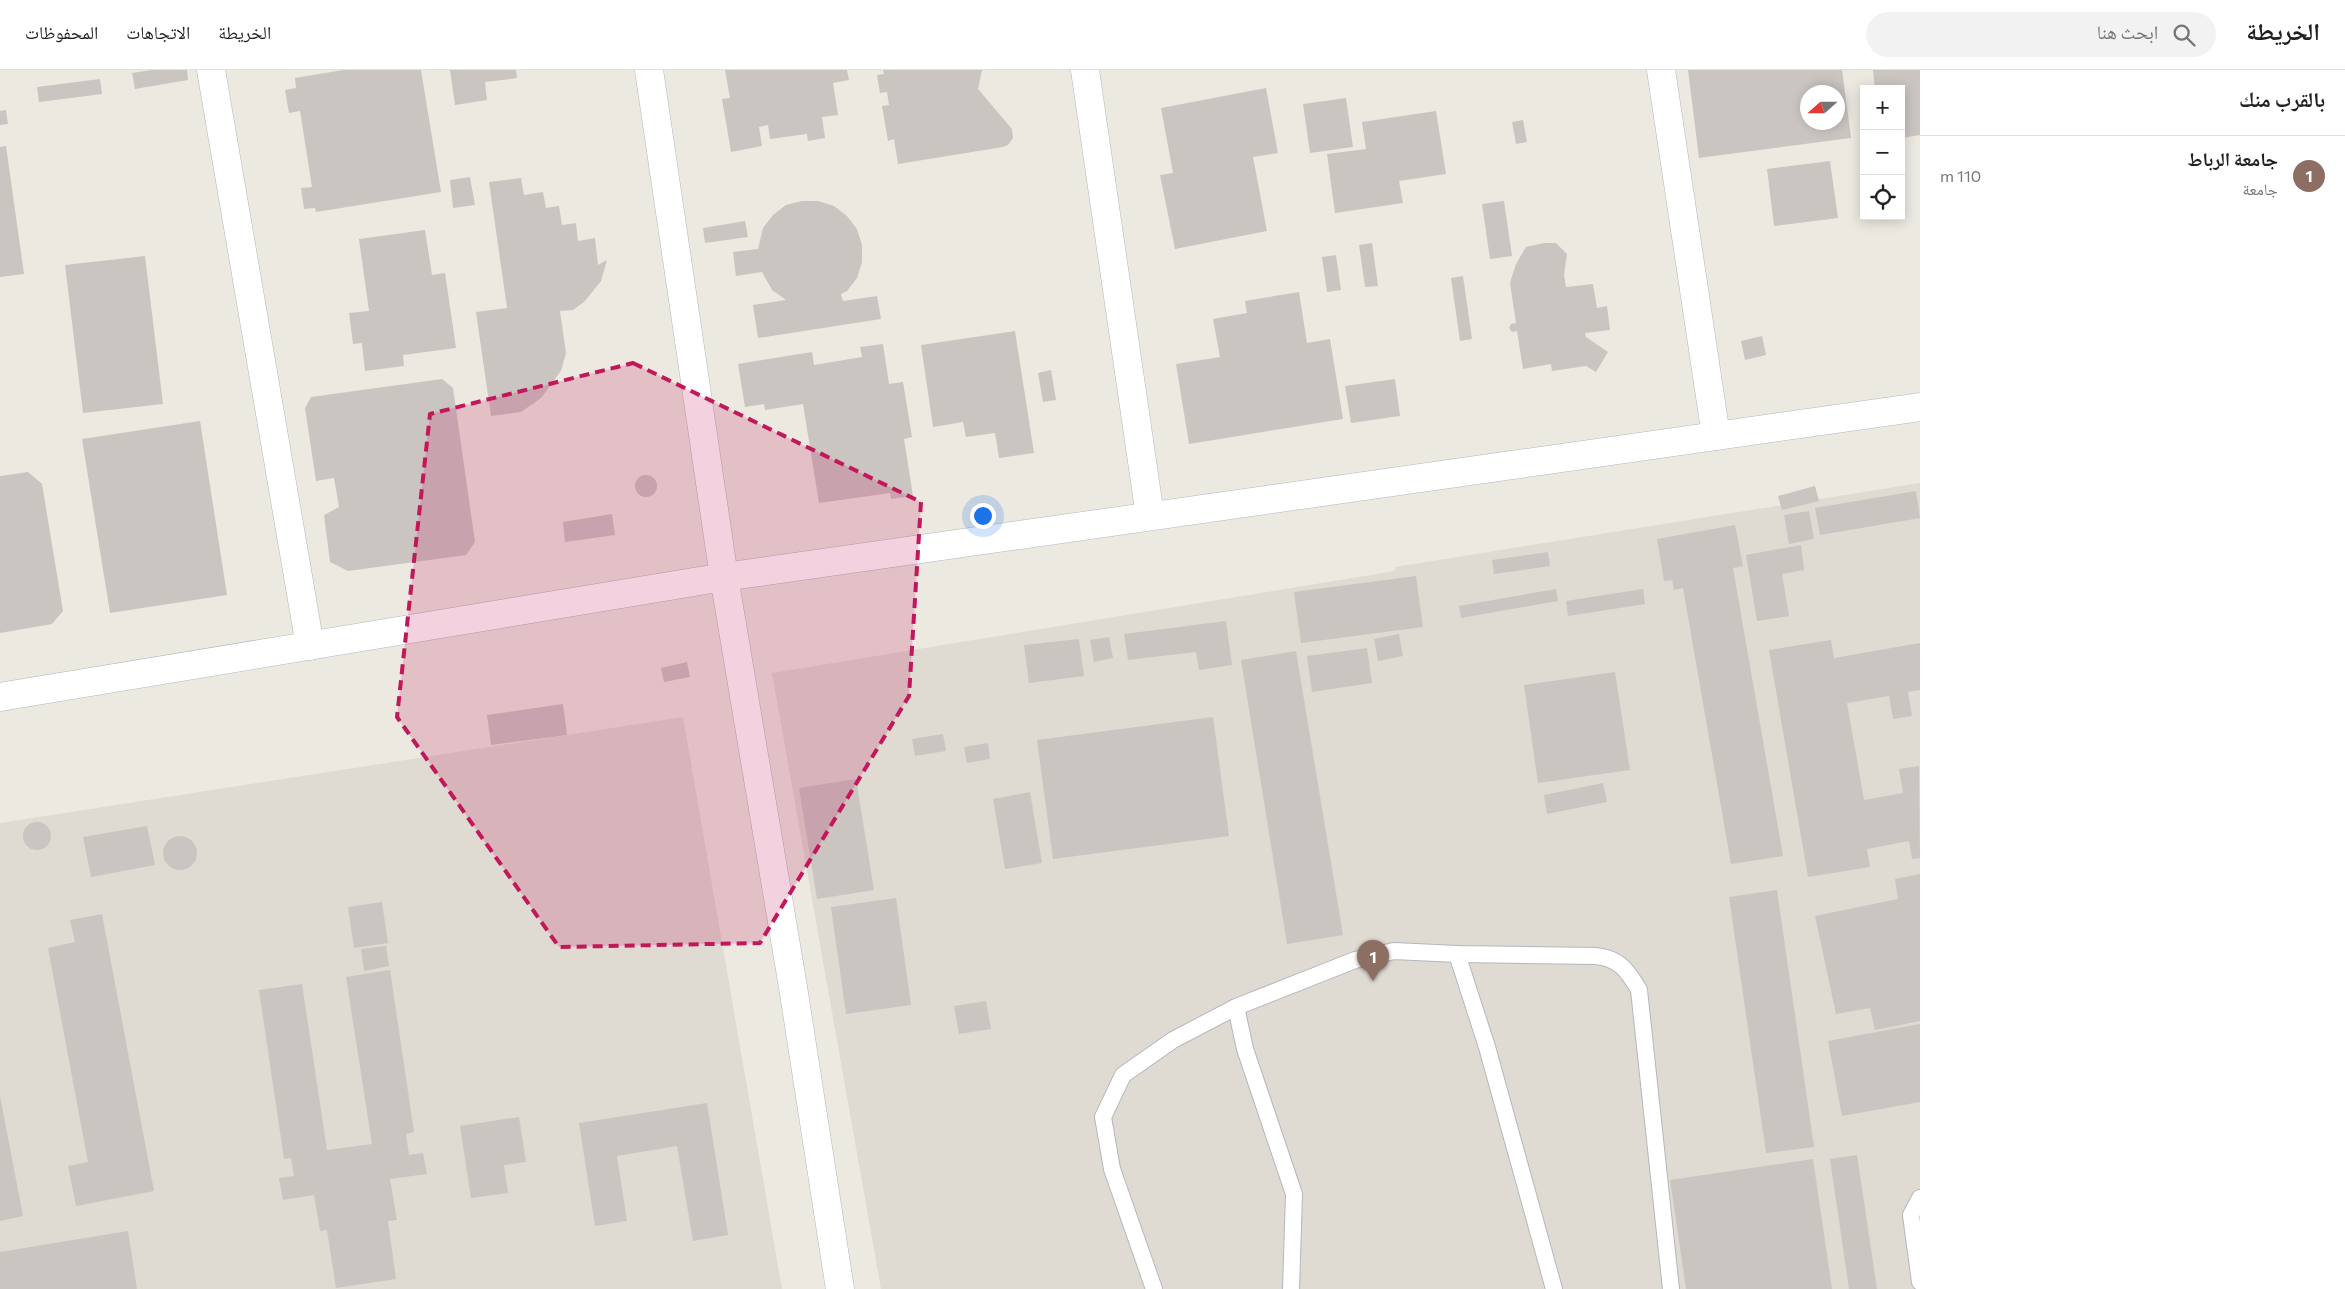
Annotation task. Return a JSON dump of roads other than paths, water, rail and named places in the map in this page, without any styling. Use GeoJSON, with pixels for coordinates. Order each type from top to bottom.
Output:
{"type":"FeatureCollection","features":[{"type":"Feature","properties":{"kind":"street"},"geometry":{"type":"LineString","coordinates":[[210,70],[310,646]]}},
{"type":"Feature","properties":{"kind":"street"},"geometry":{"type":"LineString","coordinates":[[649,70],[724,577],[793,987],[840,1289]]}},
{"type":"Feature","properties":{"kind":"street"},"geometry":{"type":"LineString","coordinates":[[1085,70],[1150,516]]}},
{"type":"Feature","properties":{"kind":"street"},"geometry":{"type":"LineString","coordinates":[[1662,70],[1716,436]]}},
{"type":"Feature","properties":{"kind":"street"},"geometry":{"type":"LineString","coordinates":[[0,697],[724,577],[1920,407]]}},
{"type":"Feature","properties":{"kind":"lane"},"geometry":{"type":"LineString","coordinates":[[1154,1289],[1112,1169],[1103,1117],[1123,1075],[1174,1040],[1236,1007],[1355,960],[1394,950],[1457,954],[1610,957],[1627,969],[1640,990],[1671,1289]]}},
{"type":"Feature","properties":{"kind":"lane"},"geometry":{"type":"LineString","coordinates":[[1457,954],[1487,1047],[1554,1289]]}},
{"type":"Feature","properties":{"kind":"lane"},"geometry":{"type":"LineString","coordinates":[[1236,1007],[1245,1049],[1294,1194],[1292,1289]]}},
{"type":"Feature","properties":{"kind":"lane"},"geometry":{"type":"LineString","coordinates":[[1920,1198],[1911,1215],[1920,1282]]}},
{"type":"Feature","properties":{"kind":"place","name":"جامعة الرباط"},"geometry":{"type":"Point","coordinates":[1373,981]}}]}
